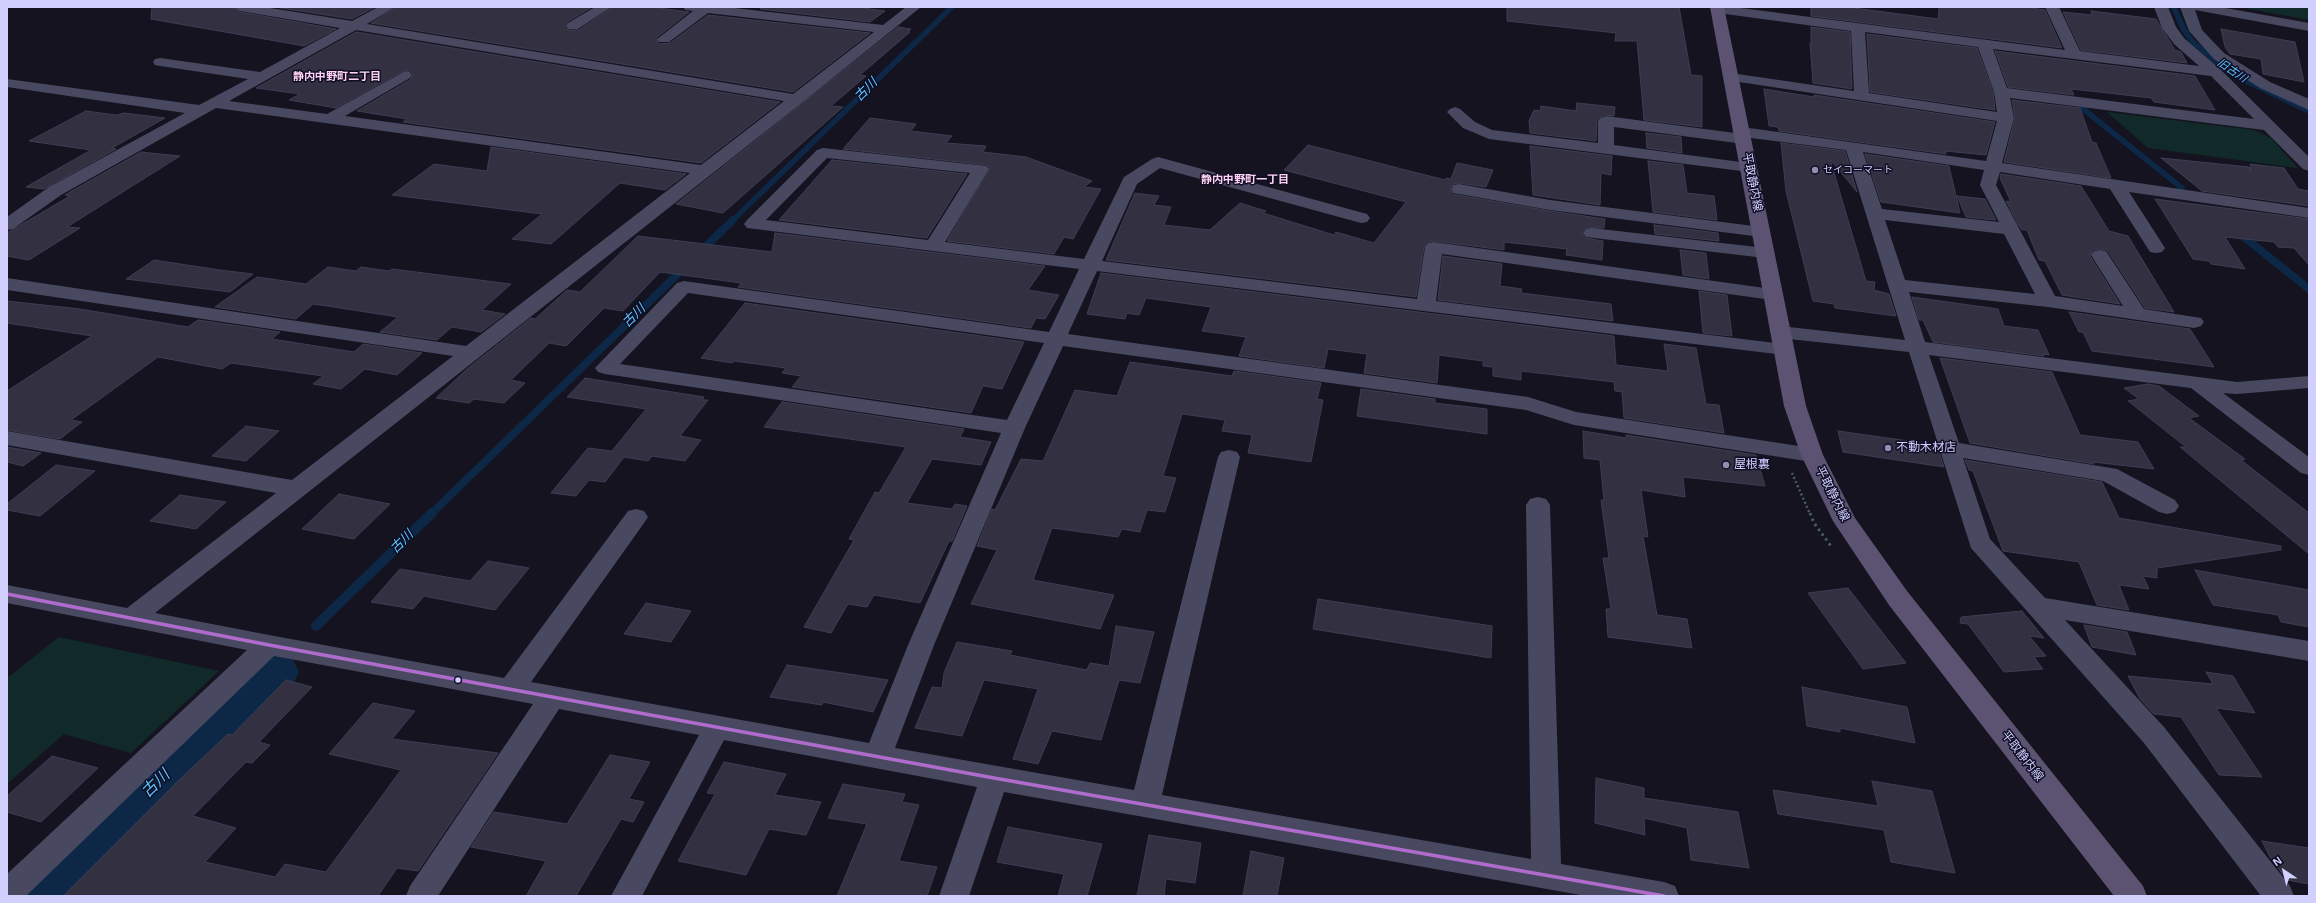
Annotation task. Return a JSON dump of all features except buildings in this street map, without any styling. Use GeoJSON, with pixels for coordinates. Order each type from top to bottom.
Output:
{"type":"FeatureCollection","features":[{"type":"Feature","properties":{"kind":"main road","name":"平取静内線"},"geometry":{"type":"LineString","coordinates":[[1718,8],[1772,294],[1795,406],[1812,455],[1845,521],[1898,598],[2132,896]]}},
{"type":"Feature","properties":{"kind":"street"},"geometry":{"type":"LineString","coordinates":[[240,7],[798,98]]}},
{"type":"Feature","properties":{"kind":"street"},"geometry":{"type":"LineString","coordinates":[[7,225],[55,191],[206,106],[388,7]]}},
{"type":"Feature","properties":{"kind":"street"},"geometry":{"type":"LineString","coordinates":[[573,26],[604,7]]}},
{"type":"Feature","properties":{"kind":"street"},"geometry":{"type":"LineString","coordinates":[[690,7],[886,29]]}},
{"type":"Feature","properties":{"kind":"street"},"geometry":{"type":"LineString","coordinates":[[796,19],[812,7]]}},
{"type":"Feature","properties":{"kind":"street"},"geometry":{"type":"LineString","coordinates":[[131,618],[472,353],[703,170],[914,7]]}},
{"type":"Feature","properties":{"kind":"street"},"geometry":{"type":"LineString","coordinates":[[2052,7],[2075,56]]}},
{"type":"Feature","properties":{"kind":"street"},"geometry":{"type":"LineString","coordinates":[[2161,7],[2170,28],[2179,41],[2215,72],[2309,166]]}},
{"type":"Feature","properties":{"kind":"street"},"geometry":{"type":"LineString","coordinates":[[2187,7],[2196,31],[2219,56],[2265,85],[2309,105]]}},
{"type":"Feature","properties":{"kind":"street"},"geometry":{"type":"LineString","coordinates":[[2198,7],[2309,26]]}},
{"type":"Feature","properties":{"kind":"street"},"geometry":{"type":"LineString","coordinates":[[664,39],[706,8]]}},
{"type":"Feature","properties":{"kind":"street"},"geometry":{"type":"LineString","coordinates":[[1718,8],[2075,56],[2215,72]]}},
{"type":"Feature","properties":{"kind":"street"},"geometry":{"type":"LineString","coordinates":[[1858,28],[1862,96]]}},
{"type":"Feature","properties":{"kind":"street"},"geometry":{"type":"LineString","coordinates":[[1984,44],[2001,92],[2006,118],[1988,185],[2048,301]]}},
{"type":"Feature","properties":{"kind":"street"},"geometry":{"type":"LineString","coordinates":[[160,62],[261,76]]}},
{"type":"Feature","properties":{"kind":"street"},"geometry":{"type":"LineString","coordinates":[[328,120],[405,75]]}},
{"type":"Feature","properties":{"kind":"street"},"geometry":{"type":"LineString","coordinates":[[1732,77],[2006,118]]}},
{"type":"Feature","properties":{"kind":"street"},"geometry":{"type":"LineString","coordinates":[[7,83],[328,120],[703,170]]}},
{"type":"Feature","properties":{"kind":"street"},"geometry":{"type":"LineString","coordinates":[[2001,92],[2270,126]]}},
{"type":"Feature","properties":{"kind":"street"},"geometry":{"type":"LineString","coordinates":[[1455,112],[1469,124],[1489,134],[1749,167]]}},
{"type":"Feature","properties":{"kind":"street"},"geometry":{"type":"LineString","coordinates":[[1606,150],[1606,121],[1853,146],[2309,213]]}},
{"type":"Feature","properties":{"kind":"street"},"geometry":{"type":"LineString","coordinates":[[1853,146],[1876,214],[1916,347],[1979,542],[2035,606],[2154,735],[2279,896]]}},
{"type":"Feature","properties":{"kind":"street"},"geometry":{"type":"LineString","coordinates":[[934,245],[981,169],[823,153],[753,224],[1426,305],[1782,341],[1916,347],[2237,388],[2309,382]]}},
{"type":"Feature","properties":{"kind":"street"},"geometry":{"type":"LineString","coordinates":[[878,756],[921,645],[1014,428],[1090,264],[1130,182],[1158,162],[1361,218]]}},
{"type":"Feature","properties":{"kind":"street"},"geometry":{"type":"LineString","coordinates":[[2116,185],[2156,248]]}},
{"type":"Feature","properties":{"kind":"street"},"geometry":{"type":"LineString","coordinates":[[1459,189],[1763,243]]}},
{"type":"Feature","properties":{"kind":"street"},"geometry":{"type":"LineString","coordinates":[[1876,214],[2011,229]]}},
{"type":"Feature","properties":{"kind":"street"},"geometry":{"type":"LineString","coordinates":[[1592,233],[1763,243]]}},
{"type":"Feature","properties":{"kind":"street"},"geometry":{"type":"LineString","coordinates":[[1426,305],[1434,247],[1772,294]]}},
{"type":"Feature","properties":{"kind":"street"},"geometry":{"type":"LineString","coordinates":[[2100,255],[2138,314]]}},
{"type":"Feature","properties":{"kind":"street"},"geometry":{"type":"LineString","coordinates":[[7,284],[472,353]]}},
{"type":"Feature","properties":{"kind":"street"},"geometry":{"type":"LineString","coordinates":[[1898,285],[2048,301],[2194,322]]}},
{"type":"Feature","properties":{"kind":"street"},"geometry":{"type":"LineString","coordinates":[[1014,428],[605,368],[684,286],[1528,404],[1574,418],[1812,455]]}},
{"type":"Feature","properties":{"kind":"street"},"geometry":{"type":"LineString","coordinates":[[2197,383],[2309,468]]}},
{"type":"Feature","properties":{"kind":"street"},"geometry":{"type":"LineString","coordinates":[[7,438],[298,489]]}},
{"type":"Feature","properties":{"kind":"street"},"geometry":{"type":"LineString","coordinates":[[1949,449],[2109,474],[2167,506]]}},
{"type":"Feature","properties":{"kind":"street"},"geometry":{"type":"LineString","coordinates":[[1145,804],[1229,457]]}},
{"type":"Feature","properties":{"kind":"street"},"geometry":{"type":"LineString","coordinates":[[1538,504],[1546,874]]}},
{"type":"Feature","properties":{"kind":"street"},"geometry":{"type":"LineString","coordinates":[[511,689],[636,517]]}},
{"type":"Feature","properties":{"kind":"street"},"geometry":{"type":"LineString","coordinates":[[7,594],[269,645],[994,778],[1664,896]]}},
{"type":"Feature","properties":{"kind":"street"},"geometry":{"type":"LineString","coordinates":[[2035,606],[2309,651]]}},
{"type":"Feature","properties":{"kind":"street"},"geometry":{"type":"LineString","coordinates":[[7,894],[269,645]]}},
{"type":"Feature","properties":{"kind":"street"},"geometry":{"type":"LineString","coordinates":[[421,896],[510,764],[553,696]]}},
{"type":"Feature","properties":{"kind":"street"},"geometry":{"type":"LineString","coordinates":[[626,896],[717,727]]}},
{"type":"Feature","properties":{"kind":"street"},"geometry":{"type":"LineString","coordinates":[[954,896],[994,778]]}},
{"type":"Feature","properties":{"kind":"green space"},"geometry":{"type":"Polygon","coordinates":[[[2239,7],[2309,7],[2309,20],[2239,7]]]}},
{"type":"Feature","properties":{"kind":"green space"},"geometry":{"type":"Polygon","coordinates":[[[2107,112],[2254,130],[2271,138],[2298,168],[2148,148],[2107,112]]]}},
{"type":"Feature","properties":{"kind":"green space"},"geometry":{"type":"Polygon","coordinates":[[[59,637],[219,671],[131,753],[64,734],[7,784],[7,678],[59,637]]]}},
{"type":"Feature","properties":{"kind":"waterway","name":"古川"},"geometry":{"type":"LineString","coordinates":[[732,221],[952,7]]}},
{"type":"Feature","properties":{"kind":"waterway","name":"旧古川"},"geometry":{"type":"LineString","coordinates":[[2174,8],[2184,30],[2192,41],[2220,65],[2246,81],[2309,111]]}},
{"type":"Feature","properties":{"kind":"waterway"},"geometry":{"type":"LineString","coordinates":[[2082,108],[2182,188]]}},
{"type":"Feature","properties":{"kind":"waterway","name":"古川"},"geometry":{"type":"LineString","coordinates":[[700,252],[733,220]]}},
{"type":"Feature","properties":{"kind":"waterway"},"geometry":{"type":"LineString","coordinates":[[2239,233],[2309,289]]}},
{"type":"Feature","properties":{"kind":"waterway","name":"古川"},"geometry":{"type":"LineString","coordinates":[[431,514],[685,267]]}},
{"type":"Feature","properties":{"kind":"waterway","name":"古川"},"geometry":{"type":"LineString","coordinates":[[316,626],[432,513]]}},
{"type":"Feature","properties":{"kind":"waterway","name":"古川"},"geometry":{"type":"LineString","coordinates":[[41,896],[271,672]]}},
{"type":"Feature","properties":{"kind":"transit line"},"geometry":{"type":"LineString","coordinates":[[7,594],[269,645],[994,778],[1664,896]]}},
{"type":"Feature","properties":{"kind":"place","name":"セイコーマート"},"geometry":{"type":"Point","coordinates":[1815,170]}},
{"type":"Feature","properties":{"kind":"place","name":"不動木材店"},"geometry":{"type":"Point","coordinates":[1888,448]}},
{"type":"Feature","properties":{"kind":"place","name":"屋根裏"},"geometry":{"type":"Point","coordinates":[1726,465]}},
{"type":"Feature","properties":{"kind":"district","name":"静内中野町二丁目"},"geometry":{"type":"Point","coordinates":[337,77]}},
{"type":"Feature","properties":{"kind":"district","name":"静内中野町一丁目"},"geometry":{"type":"Point","coordinates":[1245,180]}}]}
